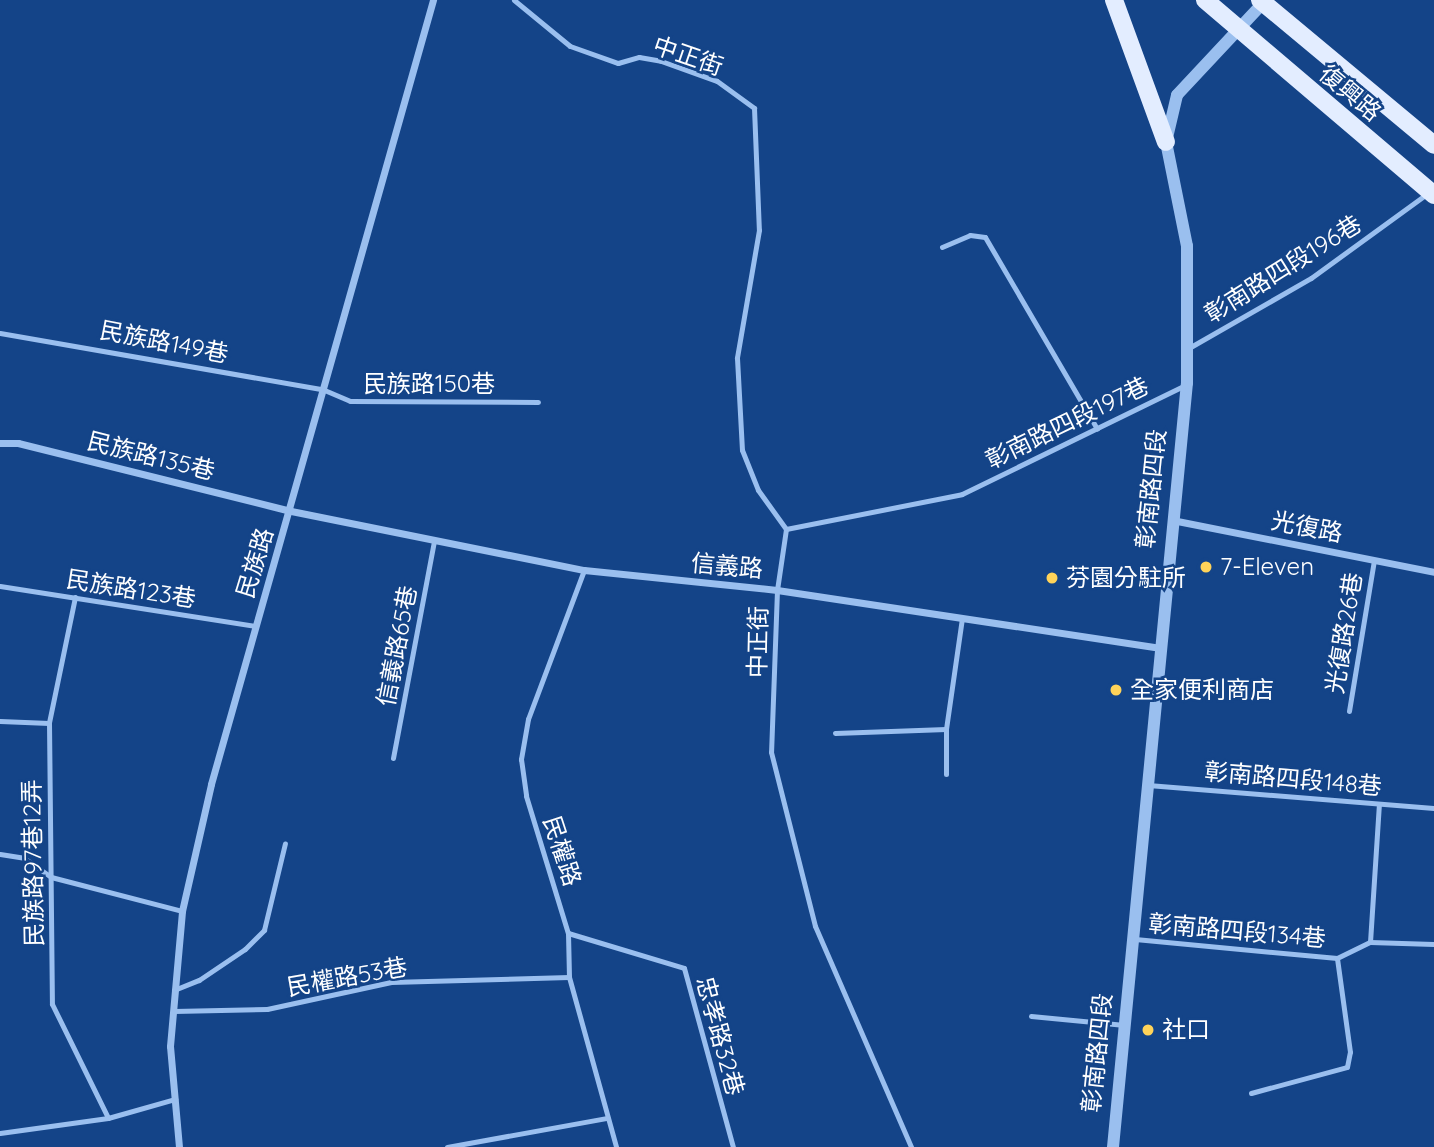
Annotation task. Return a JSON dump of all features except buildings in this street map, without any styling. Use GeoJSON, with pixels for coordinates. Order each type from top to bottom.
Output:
{"type":"FeatureCollection","features":[{"type":"Feature","properties":{"kind":"main road"},"geometry":{"type":"LineString","coordinates":[[1114,0],[1166,142]]}},
{"type":"Feature","properties":{"kind":"main road"},"geometry":{"type":"LineString","coordinates":[[1205,0],[1236,27]]}},
{"type":"Feature","properties":{"kind":"main road","name":"復興路"},"geometry":{"type":"LineString","coordinates":[[1263,1],[1434,145]]}},
{"type":"Feature","properties":{"kind":"main road","name":"復興路"},"geometry":{"type":"LineString","coordinates":[[1236,27],[1432,194]]}},
{"type":"Feature","properties":{"kind":"street","name":"民族路"},"geometry":{"type":"LineString","coordinates":[[178,1147],[170,1046],[182,911],[256,626],[291,511],[322,389],[433,0]]}},
{"type":"Feature","properties":{"kind":"street","name":"彰南路四段"},"geometry":{"type":"LineString","coordinates":[[1113,1147],[1187,383],[1187,246],[1166,142],[1178,95],[1236,27],[1263,1]]}},
{"type":"Feature","properties":{"kind":"street","name":"民族路135巷"},"geometry":{"type":"LineString","coordinates":[[0,443],[18,443],[291,511]]}},
{"type":"Feature","properties":{"kind":"street","name":"信義路"},"geometry":{"type":"LineString","coordinates":[[291,511],[584,570],[776,590],[1161,648]]}},
{"type":"Feature","properties":{"kind":"street","name":"光復路"},"geometry":{"type":"LineString","coordinates":[[1172,520],[1434,572]]}},
{"type":"Feature","properties":{"kind":"lane","name":"中正街"},"geometry":{"type":"LineString","coordinates":[[514,0],[570,46],[618,63],[639,57],[661,61],[717,80],[754,108],[759,230],[737,358],[742,450],[758,490],[786,529],[776,590],[771,752],[815,926],[911,1147]]}},
{"type":"Feature","properties":{"kind":"lane","name":"彰南路四段196巷"},"geometry":{"type":"LineString","coordinates":[[1187,349],[1311,278],[1432,194]]}},
{"type":"Feature","properties":{"kind":"lane"},"geometry":{"type":"LineString","coordinates":[[942,247],[970,235],[985,237],[1097,429]]}},
{"type":"Feature","properties":{"kind":"lane","name":"民族路149巷"},"geometry":{"type":"LineString","coordinates":[[0,332],[322,389]]}},
{"type":"Feature","properties":{"kind":"lane","name":"彰南路四段197巷"},"geometry":{"type":"LineString","coordinates":[[786,529],[962,494],[1187,383]]}},
{"type":"Feature","properties":{"kind":"lane","name":"民族路150巷"},"geometry":{"type":"LineString","coordinates":[[322,389],[350,401],[538,402]]}},
{"type":"Feature","properties":{"kind":"lane","name":"信義路65巷"},"geometry":{"type":"LineString","coordinates":[[394,758],[435,540]]}},
{"type":"Feature","properties":{"kind":"lane","name":"光復路26巷"},"geometry":{"type":"LineString","coordinates":[[1349,711],[1374,560]]}},
{"type":"Feature","properties":{"kind":"lane","name":"民權路"},"geometry":{"type":"LineString","coordinates":[[584,570],[528,719],[521,759],[526,796],[568,933],[569,977],[616,1147]]}},
{"type":"Feature","properties":{"kind":"lane","name":"民族路123巷"},"geometry":{"type":"LineString","coordinates":[[0,586],[256,626]]}},
{"type":"Feature","properties":{"kind":"lane","name":"民族路97巷12弄"},"geometry":{"type":"LineString","coordinates":[[75,597],[49,723],[52,1004],[108,1118]]}},
{"type":"Feature","properties":{"kind":"lane"},"geometry":{"type":"LineString","coordinates":[[946,774],[946,729],[962,618]]}},
{"type":"Feature","properties":{"kind":"lane"},"geometry":{"type":"LineString","coordinates":[[0,721],[49,723]]}},
{"type":"Feature","properties":{"kind":"lane"},"geometry":{"type":"LineString","coordinates":[[835,733],[946,729]]}},
{"type":"Feature","properties":{"kind":"lane","name":"彰南路四段148巷"},"geometry":{"type":"LineString","coordinates":[[1148,785],[1434,808]]}},
{"type":"Feature","properties":{"kind":"lane"},"geometry":{"type":"LineString","coordinates":[[1370,942],[1379,804]]}},
{"type":"Feature","properties":{"kind":"lane"},"geometry":{"type":"LineString","coordinates":[[174,990],[199,980],[245,949],[264,930],[285,843]]}},
{"type":"Feature","properties":{"kind":"lane"},"geometry":{"type":"LineString","coordinates":[[0,854],[24,858],[51,877],[182,911]]}},
{"type":"Feature","properties":{"kind":"lane","name":"忠孝路32巷"},"geometry":{"type":"LineString","coordinates":[[568,933],[684,968],[733,1147]]}},
{"type":"Feature","properties":{"kind":"lane","name":"彰南路四段134巷"},"geometry":{"type":"LineString","coordinates":[[1132,939],[1337,957]]}},
{"type":"Feature","properties":{"kind":"lane"},"geometry":{"type":"LineString","coordinates":[[1251,1093],[1347,1067],[1350,1052],[1337,957],[1370,942],[1434,944]]}},
{"type":"Feature","properties":{"kind":"lane","name":"民權路53巷"},"geometry":{"type":"LineString","coordinates":[[174,1011],[267,1009],[391,982],[569,977]]}},
{"type":"Feature","properties":{"kind":"lane"},"geometry":{"type":"LineString","coordinates":[[1031,1016],[1125,1025]]}},
{"type":"Feature","properties":{"kind":"lane"},"geometry":{"type":"LineString","coordinates":[[0,1133],[108,1118],[175,1099]]}},
{"type":"Feature","properties":{"kind":"lane"},"geometry":{"type":"LineString","coordinates":[[447,1147],[607,1118]]}},
{"type":"Feature","properties":{"kind":"place","name":"7-Eleven"},"geometry":{"type":"Point","coordinates":[1206,567]}},
{"type":"Feature","properties":{"kind":"place","name":"芬園分駐所"},"geometry":{"type":"Point","coordinates":[1052,578]}},
{"type":"Feature","properties":{"kind":"place","name":"全家便利商店"},"geometry":{"type":"Point","coordinates":[1116,690]}},
{"type":"Feature","properties":{"kind":"place","name":"社口"},"geometry":{"type":"Point","coordinates":[1148,1030]}}]}
